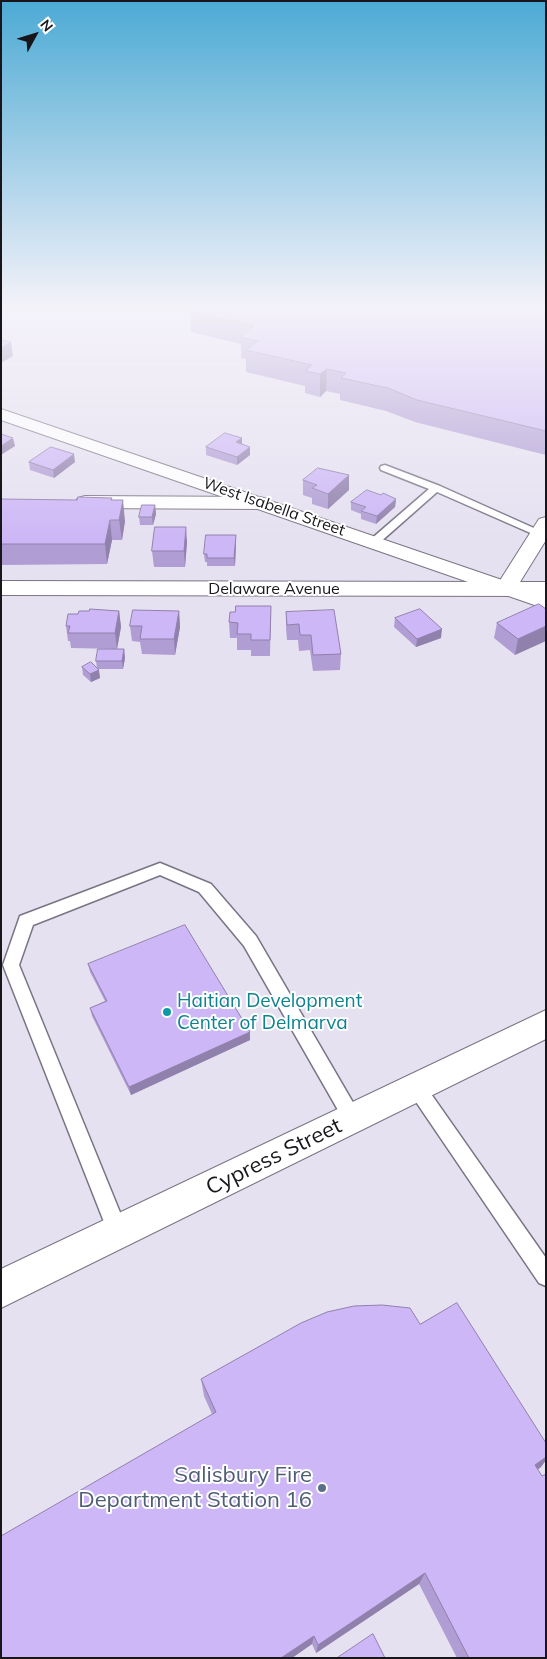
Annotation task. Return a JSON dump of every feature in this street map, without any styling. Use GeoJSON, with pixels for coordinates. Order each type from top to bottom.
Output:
{"type":"FeatureCollection","features":[{"type":"Feature","properties":{"kind":"street","name":"West Isabella Street"},"geometry":{"type":"LineString","coordinates":[[1,414],[546,602]]}},
{"type":"Feature","properties":{"kind":"street"},"geometry":{"type":"LineString","coordinates":[[71,502],[260,502]]}},
{"type":"Feature","properties":{"kind":"street"},"geometry":{"type":"LineString","coordinates":[[506,588],[542,528]]}},
{"type":"Feature","properties":{"kind":"street","name":"Delaware Avenue"},"geometry":{"type":"LineString","coordinates":[[1,588],[546,589]]}},
{"type":"Feature","properties":{"kind":"street","name":"Cypress Street"},"geometry":{"type":"LineString","coordinates":[[1,1289],[416,1087],[543,1029]]}},
{"type":"Feature","properties":{"kind":"lane"},"geometry":{"type":"LineString","coordinates":[[385,468],[542,528]]}},
{"type":"Feature","properties":{"kind":"lane"},"geometry":{"type":"LineString","coordinates":[[374,542],[436,488]]}},
{"type":"Feature","properties":{"kind":"lane"},"geometry":{"type":"LineString","coordinates":[[118,1232],[11,966],[26,921],[160,869],[205,888],[250,941],[353,1118]]}},
{"type":"Feature","properties":{"kind":"lane"},"geometry":{"type":"LineString","coordinates":[[416,1087],[546,1276]]}},
{"type":"Feature","properties":{"kind":"building"},"geometry":{"type":"Polygon","coordinates":[[[362,382],[546,382],[546,431],[417,400],[388,388],[362,382]]]}},
{"type":"Feature","properties":{"kind":"building"},"geometry":{"type":"Polygon","coordinates":[[[225,433],[242,438],[236,442],[250,447],[237,457],[206,447],[225,433]]]}},
{"type":"Feature","properties":{"kind":"building"},"geometry":{"type":"Polygon","coordinates":[[[1,434],[13,438],[1,446],[1,434]]]}},
{"type":"Feature","properties":{"kind":"building"},"geometry":{"type":"Polygon","coordinates":[[[51,447],[74,454],[53,470],[29,462],[51,447]]]}},
{"type":"Feature","properties":{"kind":"building"},"geometry":{"type":"Polygon","coordinates":[[[318,468],[349,475],[328,494],[312,488],[317,485],[303,480],[318,468]]]}},
{"type":"Feature","properties":{"kind":"building"},"geometry":{"type":"Polygon","coordinates":[[[367,490],[381,495],[383,493],[396,499],[377,516],[361,511],[366,507],[351,502],[367,490]]]}},
{"type":"Feature","properties":{"kind":"building"},"geometry":{"type":"Polygon","coordinates":[[[78,497],[123,500],[119,520],[110,520],[105,544],[1,544],[1,499],[77,500],[78,497]]]}},
{"type":"Feature","properties":{"kind":"building"},"geometry":{"type":"Polygon","coordinates":[[[142,505],[155,505],[152,517],[139,517],[142,505]]]}},
{"type":"Feature","properties":{"kind":"building"},"geometry":{"type":"Polygon","coordinates":[[[155,527],[186,527],[184,551],[152,551],[155,527]]]}},
{"type":"Feature","properties":{"kind":"building"},"geometry":{"type":"Polygon","coordinates":[[[206,535],[236,535],[234,558],[207,558],[207,554],[204,554],[206,535]]]}},
{"type":"Feature","properties":{"kind":"building"},"geometry":{"type":"Polygon","coordinates":[[[539,604],[546,609],[546,626],[518,639],[497,623],[539,604]]]}},
{"type":"Feature","properties":{"kind":"building"},"geometry":{"type":"Polygon","coordinates":[[[236,606],[271,606],[270,640],[251,640],[251,634],[237,634],[238,623],[229,622],[230,612],[235,612],[236,606]]]}},
{"type":"Feature","properties":{"kind":"building"},"geometry":{"type":"Polygon","coordinates":[[[90,609],[119,611],[115,633],[68,633],[70,626],[66,626],[68,614],[78,614],[79,611],[89,611],[90,609]]]}},
{"type":"Feature","properties":{"kind":"building"},"geometry":{"type":"Polygon","coordinates":[[[420,609],[442,629],[417,639],[395,618],[420,609]]]}},
{"type":"Feature","properties":{"kind":"building"},"geometry":{"type":"Polygon","coordinates":[[[133,610],[179,611],[174,639],[140,639],[142,626],[130,626],[133,610]]]}},
{"type":"Feature","properties":{"kind":"building"},"geometry":{"type":"Polygon","coordinates":[[[334,610],[341,654],[313,655],[311,635],[300,635],[299,624],[287,625],[286,612],[334,610]]]}},
{"type":"Feature","properties":{"kind":"building"},"geometry":{"type":"Polygon","coordinates":[[[98,649],[124,649],[122,661],[96,661],[98,649]]]}},
{"type":"Feature","properties":{"kind":"building"},"geometry":{"type":"Polygon","coordinates":[[[91,662],[99,670],[90,674],[82,667],[91,662]]]}},
{"type":"Feature","properties":{"kind":"building","name":"Haitian Development Center of Delmarva"},"geometry":{"type":"Polygon","coordinates":[[[185,925],[250,1032],[129,1087],[90,1008],[107,1001],[88,964],[185,925]]]}},
{"type":"Feature","properties":{"kind":"building","name":"Salisbury Fire Department Station 16"},"geometry":{"type":"Polygon","coordinates":[[[457,1303],[546,1443],[546,1457],[535,1465],[542,1476],[546,1474],[546,1658],[469,1658],[425,1573],[318,1645],[314,1636],[281,1658],[1,1658],[1,1536],[216,1412],[201,1379],[301,1323],[327,1312],[354,1306],[382,1305],[410,1308],[420,1324],[457,1303]]]}},
{"type":"Feature","properties":{"kind":"building"},"geometry":{"type":"Polygon","coordinates":[[[373,1634],[385,1658],[337,1658],[373,1634]]]}},
{"type":"Feature","properties":{"kind":"place","name":"Haitian Development Center of Delmarva"},"geometry":{"type":"Point","coordinates":[167,1012]}},
{"type":"Feature","properties":{"kind":"place","name":"Salisbury Fire Department Station 16"},"geometry":{"type":"Point","coordinates":[322,1488]}}]}
